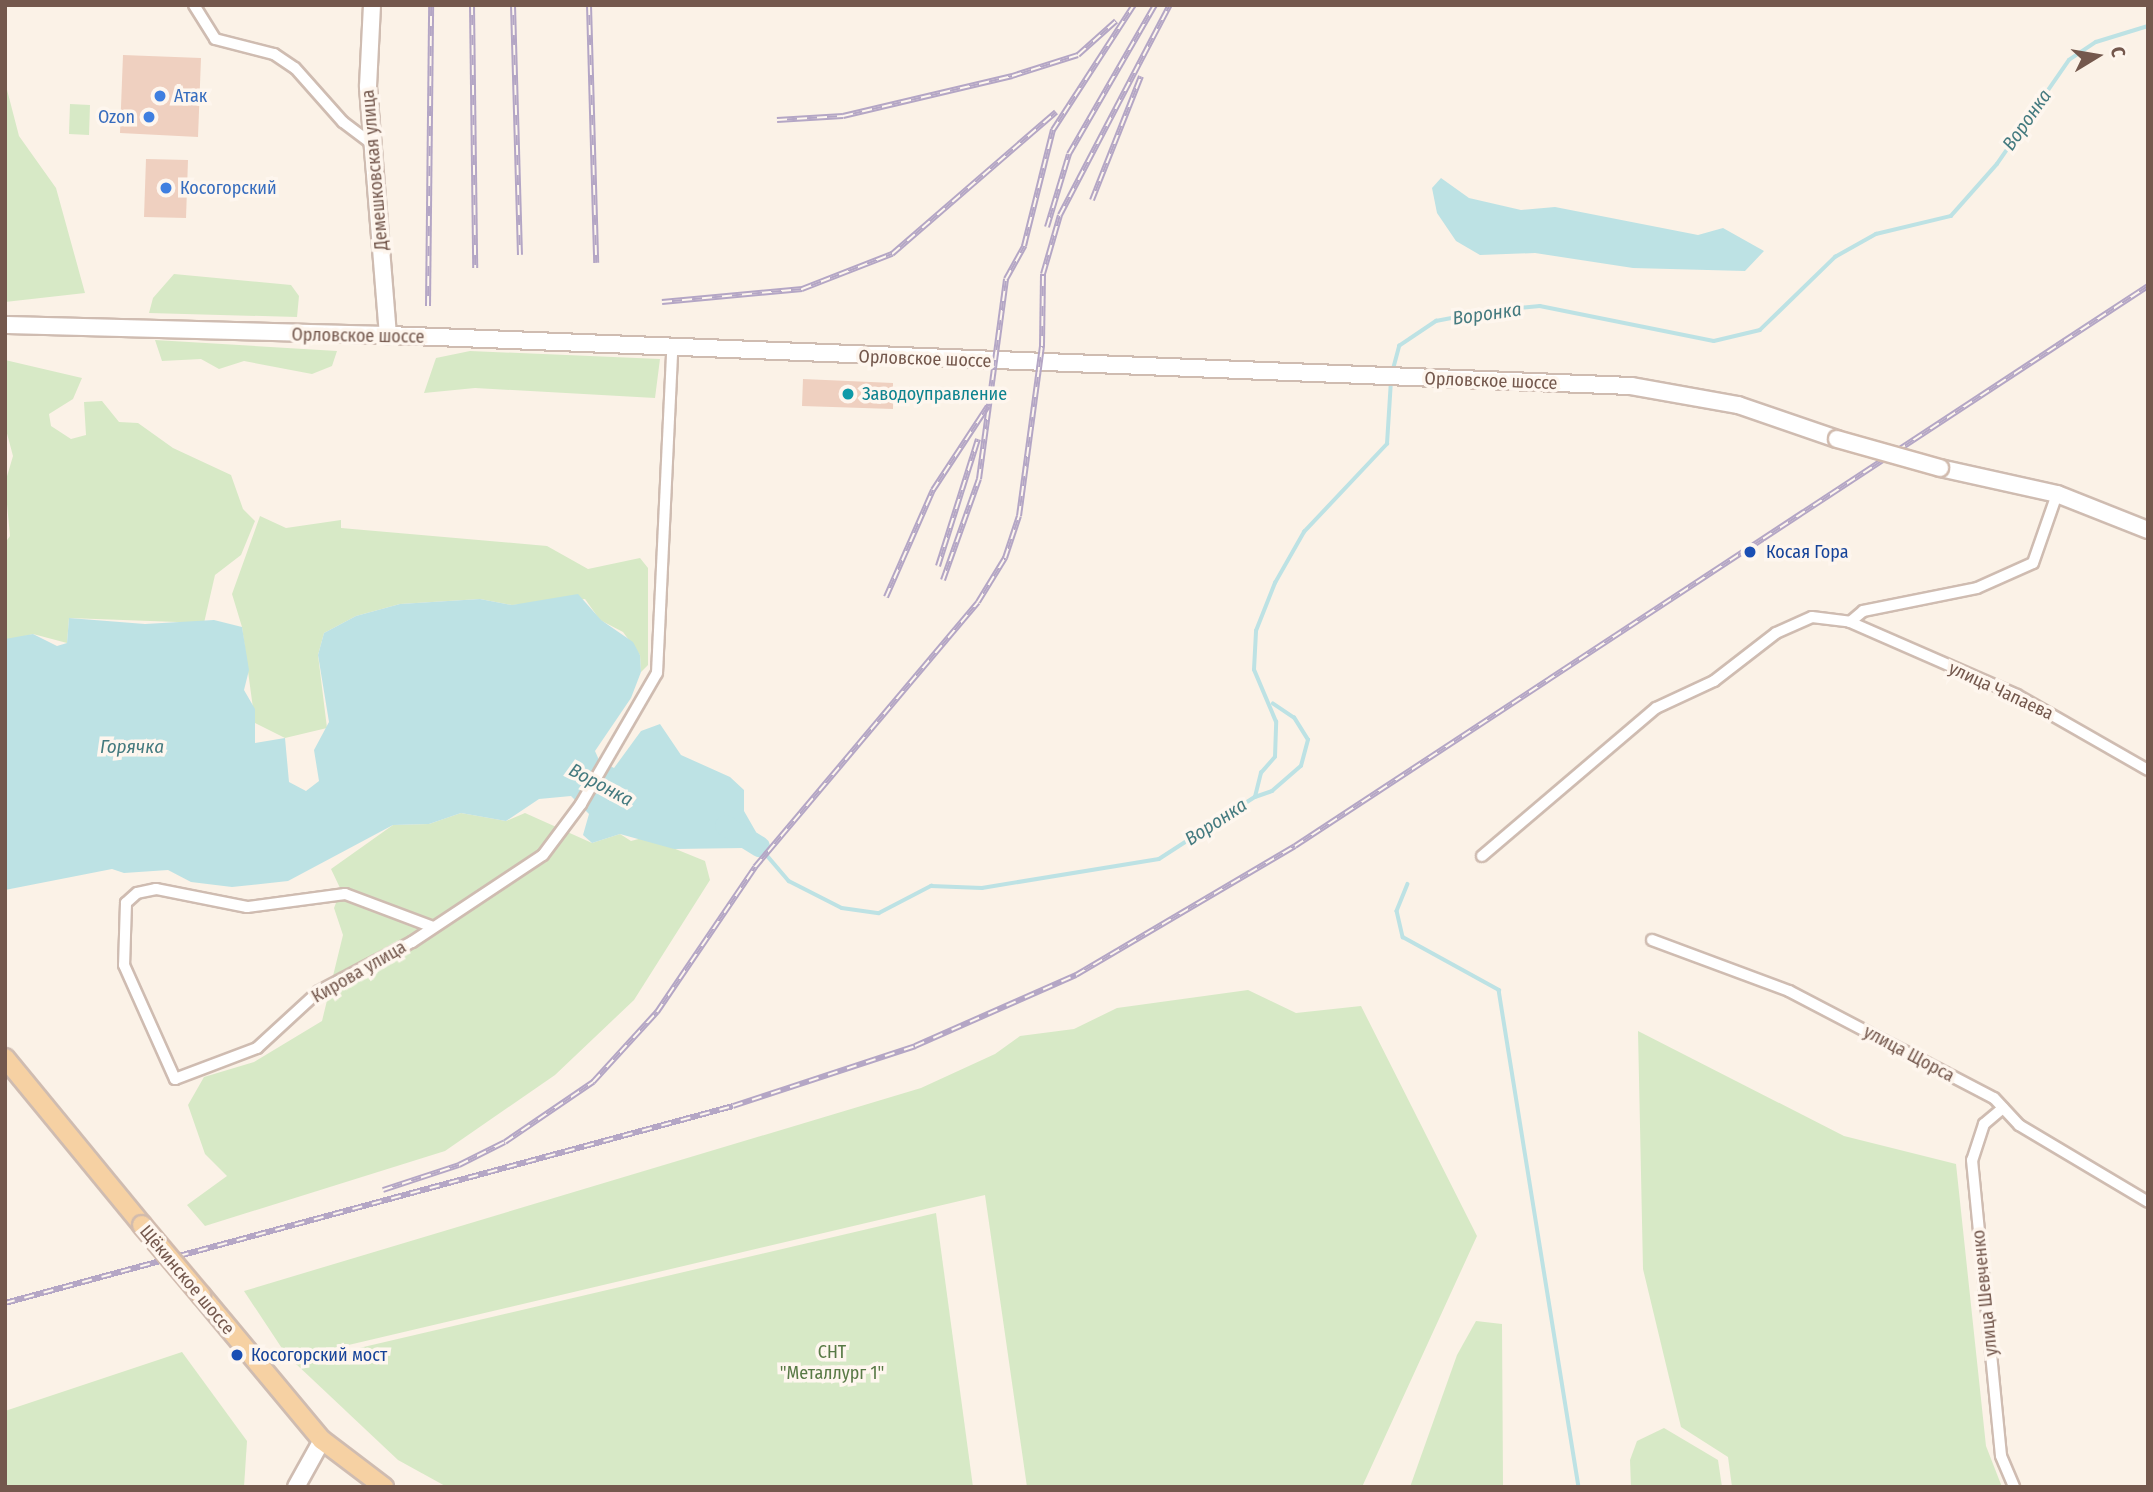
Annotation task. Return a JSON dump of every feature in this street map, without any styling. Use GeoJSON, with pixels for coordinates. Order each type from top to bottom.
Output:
{"type":"FeatureCollection","features":[{"type":"Feature","properties":{"kind":"main road","name":"Демешковская улица"},"geometry":{"type":"LineString","coordinates":[[372,5],[368,88],[388,335]]}},
{"type":"Feature","properties":{"kind":"main road","name":"Орловское шоссе"},"geometry":{"type":"LineString","coordinates":[[5,325],[388,335],[672,349],[1632,386],[1738,405],[1837,439],[1940,468],[2057,494],[2148,530]]}},
{"type":"Feature","properties":{"kind":"main road","name":"Щёкинское шоссе"},"geometry":{"type":"LineString","coordinates":[[5,1058],[322,1440],[384,1487]]}},
{"type":"Feature","properties":{"kind":"main road"},"geometry":{"type":"LineString","coordinates":[[296,1487],[322,1440]]}},
{"type":"Feature","properties":{"kind":"street"},"geometry":{"type":"LineString","coordinates":[[194,5],[215,39],[274,54],[295,68],[342,122],[374,145]]}},
{"type":"Feature","properties":{"kind":"street","name":"Кирова улица"},"geometry":{"type":"LineString","coordinates":[[433,927],[345,894],[247,907],[176,892],[137,893],[126,903],[122,922],[124,965],[174,1079],[257,1048],[319,991],[433,927],[542,855],[580,804],[657,673],[672,349]]}},
{"type":"Feature","properties":{"kind":"street"},"geometry":{"type":"LineString","coordinates":[[1482,856],[1671,698],[1714,681],[1793,625],[1823,617],[1850,622],[1863,611],[2001,581],[2033,563],[2057,494]]}},
{"type":"Feature","properties":{"kind":"street","name":"улица Чапаева"},"geometry":{"type":"LineString","coordinates":[[1850,622],[2017,695],[2148,770]]}},
{"type":"Feature","properties":{"kind":"street","name":"улица Щорса"},"geometry":{"type":"LineString","coordinates":[[1652,940],[1789,991],[2004,1108],[2020,1125],[2148,1202]]}},
{"type":"Feature","properties":{"kind":"street","name":"улица Шевченко"},"geometry":{"type":"LineString","coordinates":[[2004,1108],[1984,1124],[1972,1160],[2001,1456],[2014,1487]]}},
{"type":"Feature","properties":{"kind":"green space"},"geometry":{"type":"Polygon","coordinates":[[[5,82],[19,136],[56,188],[85,293],[5,302],[5,82]]]}},
{"type":"Feature","properties":{"kind":"green space"},"geometry":{"type":"Polygon","coordinates":[[[70,104],[90,105],[89,135],[69,134],[70,104]]]}},
{"type":"Feature","properties":{"kind":"green space"},"geometry":{"type":"Polygon","coordinates":[[[174,274],[291,285],[299,296],[297,317],[149,313],[153,298],[174,274]]]}},
{"type":"Feature","properties":{"kind":"green space"},"geometry":{"type":"Polygon","coordinates":[[[155,340],[337,351],[332,366],[312,374],[244,361],[219,369],[201,359],[162,361],[155,340]]]}},
{"type":"Feature","properties":{"kind":"green space"},"geometry":{"type":"Polygon","coordinates":[[[470,351],[660,359],[655,398],[475,388],[424,393],[436,358],[470,351]]]}},
{"type":"Feature","properties":{"kind":"green space"},"geometry":{"type":"Polygon","coordinates":[[[5,360],[82,378],[73,399],[49,414],[51,426],[71,439],[86,435],[84,402],[102,401],[119,422],[138,423],[173,448],[231,475],[243,509],[255,521],[241,555],[215,575],[204,623],[69,618],[67,643],[33,634],[5,641],[5,543],[10,536],[5,483],[13,456],[5,426],[5,360]]]}},
{"type":"Feature","properties":{"kind":"green space"},"geometry":{"type":"Polygon","coordinates":[[[260,516],[286,528],[341,520],[341,528],[547,546],[588,569],[640,558],[648,568],[648,665],[641,672],[640,655],[623,632],[600,620],[585,599],[512,605],[480,599],[400,604],[356,616],[324,633],[318,655],[327,728],[285,738],[255,723],[242,627],[232,594],[260,516]]]}},
{"type":"Feature","properties":{"kind":"green space"},"geometry":{"type":"Polygon","coordinates":[[[461,813],[506,821],[525,813],[592,843],[620,834],[631,841],[646,837],[705,861],[710,880],[634,1000],[555,1075],[445,1151],[205,1226],[187,1205],[227,1176],[205,1154],[188,1105],[204,1077],[254,1062],[322,1021],[343,935],[334,908],[341,890],[331,869],[393,825],[429,824],[461,813]]]}},
{"type":"Feature","properties":{"kind":"green space"},"geometry":{"type":"Polygon","coordinates":[[[1248,990],[1296,1013],[1361,1006],[1477,1236],[1362,1487],[1027,1487],[985,1195],[289,1359],[244,1291],[921,1088],[995,1054],[1020,1036],[1074,1029],[1117,1008],[1248,990]]]}},
{"type":"Feature","properties":{"kind":"green space"},"geometry":{"type":"Polygon","coordinates":[[[1638,1031],[1844,1136],[1956,1164],[1986,1446],[2002,1487],[1732,1487],[1728,1457],[1681,1427],[1643,1269],[1638,1031]]]}},
{"type":"Feature","properties":{"kind":"green space","name":"СНТ \"Металлург 1\""},"geometry":{"type":"Polygon","coordinates":[[[936,1213],[973,1487],[447,1487],[398,1460],[295,1363],[936,1213]]]}},
{"type":"Feature","properties":{"kind":"green space"},"geometry":{"type":"Polygon","coordinates":[[[1476,1321],[1502,1324],[1503,1486],[1410,1487],[1457,1355],[1476,1321]]]}},
{"type":"Feature","properties":{"kind":"green space"},"geometry":{"type":"Polygon","coordinates":[[[182,1352],[247,1441],[244,1487],[5,1487],[5,1411],[182,1352]]]}},
{"type":"Feature","properties":{"kind":"green space"},"geometry":{"type":"Polygon","coordinates":[[[1664,1428],[1718,1460],[1722,1487],[1631,1487],[1630,1460],[1637,1441],[1664,1428]]]}},
{"type":"Feature","properties":{"kind":"water"},"geometry":{"type":"Polygon","coordinates":[[[1441,178],[1469,198],[1521,210],[1555,207],[1698,235],[1723,228],[1764,251],[1745,271],[1633,268],[1535,253],[1480,255],[1456,241],[1437,213],[1432,188],[1441,178]]]}},
{"type":"Feature","properties":{"kind":"water","name":"Горячка"},"geometry":{"type":"Polygon","coordinates":[[[578,594],[601,620],[633,642],[640,655],[641,672],[631,698],[595,751],[599,760],[614,768],[641,731],[660,724],[681,755],[730,777],[744,790],[744,811],[756,832],[744,848],[674,849],[620,834],[592,843],[583,835],[589,814],[571,796],[539,799],[506,821],[461,813],[429,824],[393,825],[288,881],[232,887],[191,882],[168,870],[124,873],[112,869],[5,890],[5,639],[33,634],[57,646],[67,643],[69,618],[145,624],[214,620],[242,627],[249,670],[244,690],[255,709],[255,743],[285,738],[289,782],[306,791],[319,781],[314,750],[329,722],[318,655],[324,633],[356,616],[400,604],[480,599],[512,605],[578,594]]]}},
{"type":"Feature","properties":{"kind":"building","name":"Атак"},"geometry":{"type":"Polygon","coordinates":[[[123,55],[201,58],[198,137],[120,133],[123,55]]]}},
{"type":"Feature","properties":{"kind":"building","name":"Косогорский"},"geometry":{"type":"Polygon","coordinates":[[[146,159],[188,160],[186,218],[144,217],[146,159]]]}},
{"type":"Feature","properties":{"kind":"building","name":"Заводоуправление"},"geometry":{"type":"Polygon","coordinates":[[[803,379],[893,383],[893,409],[802,406],[803,379]]]}},
{"type":"Feature","properties":{"kind":"waterway","name":"Воронка"},"geometry":{"type":"LineString","coordinates":[[1392,373],[1399,346],[1436,321],[1488,311],[1540,306],[1714,341],[1760,330],[1835,257],[1876,234],[1951,216],[1997,164],[2069,60],[2096,42],[2148,26]]}},
{"type":"Feature","properties":{"kind":"waterway","name":"Воронка"},"geometry":{"type":"LineString","coordinates":[[759,846],[789,881],[842,908],[879,913],[931,886],[982,888],[1159,859],[1255,797],[1261,773],[1275,757],[1276,722],[1254,670],[1256,631],[1275,583],[1304,532],[1387,444],[1391,380]]}},
{"type":"Feature","properties":{"kind":"waterway"},"geometry":{"type":"LineString","coordinates":[[1255,797],[1272,791],[1301,766],[1308,740],[1294,718],[1273,704]]}},
{"type":"Feature","properties":{"kind":"waterway","name":"Воронка"},"geometry":{"type":"LineString","coordinates":[[725,825],[759,846]]}},
{"type":"Feature","properties":{"kind":"waterway"},"geometry":{"type":"LineString","coordinates":[[1408,884],[1397,911],[1403,937],[1499,990],[1579,1487]]}},
{"type":"Feature","properties":{"kind":"railway"},"geometry":{"type":"LineString","coordinates":[[428,306],[431,5]]}},
{"type":"Feature","properties":{"kind":"railway"},"geometry":{"type":"LineString","coordinates":[[472,5],[475,268]]}},
{"type":"Feature","properties":{"kind":"railway"},"geometry":{"type":"LineString","coordinates":[[513,5],[520,255]]}},
{"type":"Feature","properties":{"kind":"railway"},"geometry":{"type":"LineString","coordinates":[[589,5],[596,263]]}},
{"type":"Feature","properties":{"kind":"railway"},"geometry":{"type":"LineString","coordinates":[[943,580],[979,479],[1006,279],[1024,246],[1053,130],[1134,5]]}},
{"type":"Feature","properties":{"kind":"railway"},"geometry":{"type":"LineString","coordinates":[[1047,227],[1069,154],[1155,5]]}},
{"type":"Feature","properties":{"kind":"railway"},"geometry":{"type":"LineString","coordinates":[[383,1190],[459,1165],[505,1142],[593,1082],[657,1012],[755,867],[978,602],[1005,558],[1019,516],[1042,346],[1043,274],[1060,215],[1170,5]]}},
{"type":"Feature","properties":{"kind":"railway"},"geometry":{"type":"LineString","coordinates":[[777,120],[843,116],[1012,76],[1078,55],[1116,21]]}},
{"type":"Feature","properties":{"kind":"railway"},"geometry":{"type":"LineString","coordinates":[[1092,200],[1141,76]]}},
{"type":"Feature","properties":{"kind":"railway"},"geometry":{"type":"LineString","coordinates":[[662,302],[802,289],[892,254],[1056,112]]}},
{"type":"Feature","properties":{"kind":"railway"},"geometry":{"type":"LineString","coordinates":[[5,1303],[733,1106],[915,1046],[1076,975],[1295,846],[2148,286]]}},
{"type":"Feature","properties":{"kind":"railway"},"geometry":{"type":"LineString","coordinates":[[886,597],[933,490],[988,406]]}},
{"type":"Feature","properties":{"kind":"railway"},"geometry":{"type":"LineString","coordinates":[[938,566],[978,439]]}},
{"type":"Feature","properties":{"kind":"place","name":"Атак"},"geometry":{"type":"Point","coordinates":[160,96]}},
{"type":"Feature","properties":{"kind":"place","name":"Ozon"},"geometry":{"type":"Point","coordinates":[149,117]}},
{"type":"Feature","properties":{"kind":"place","name":"Косогорский"},"geometry":{"type":"Point","coordinates":[166,188]}},
{"type":"Feature","properties":{"kind":"place","name":"Заводоуправление"},"geometry":{"type":"Point","coordinates":[848,394]}},
{"type":"Feature","properties":{"kind":"place","name":"Косая Гора"},"geometry":{"type":"Point","coordinates":[1750,552]}},
{"type":"Feature","properties":{"kind":"place","name":"Косогорский мост"},"geometry":{"type":"Point","coordinates":[237,1355]}}]}
